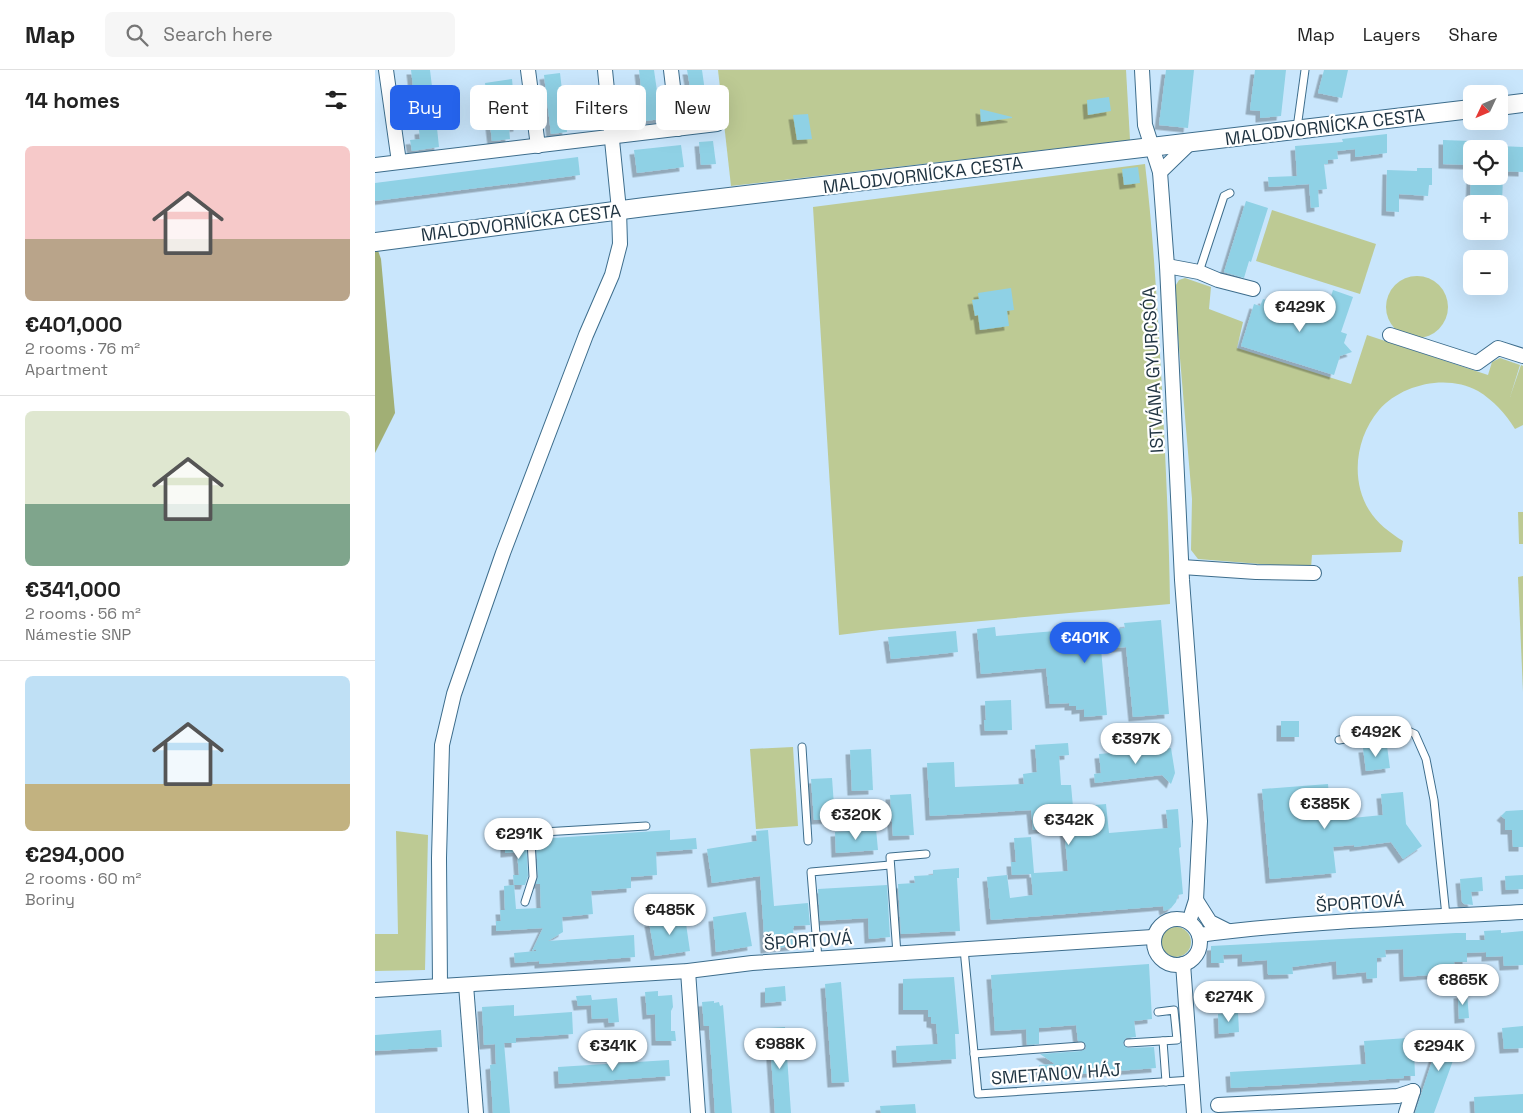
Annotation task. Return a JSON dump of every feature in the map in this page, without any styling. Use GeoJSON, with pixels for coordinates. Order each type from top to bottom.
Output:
{"type":"FeatureCollection","features":[{"type":"Feature","properties":{"kind":"street"},"geometry":{"type":"LineString","coordinates":[[386,70],[399,162]]}},
{"type":"Feature","properties":{"kind":"street"},"geometry":{"type":"LineString","coordinates":[[528,70],[538,146]]}},
{"type":"Feature","properties":{"kind":"street"},"geometry":{"type":"LineString","coordinates":[[440,986],[439,858],[442,745],[454,694],[503,553],[586,335],[612,274],[620,244],[619,210],[605,70]]}},
{"type":"Feature","properties":{"kind":"street"},"geometry":{"type":"LineString","coordinates":[[671,70],[673,85]]}},
{"type":"Feature","properties":{"kind":"street","name":"ISTVÁNA GYURCSÓA"},"geometry":{"type":"LineString","coordinates":[[1142,70],[1145,125],[1160,172],[1167,266],[1182,567],[1200,821],[1196,900],[1189,922]]}},
{"type":"Feature","properties":{"kind":"street"},"geometry":{"type":"LineString","coordinates":[[1508,105],[1523,103]]}},
{"type":"Feature","properties":{"kind":"street","name":"MALODVORNÍCKA CESTA"},"geometry":{"type":"LineString","coordinates":[[375,242],[619,210],[1463,110]]}},
{"type":"Feature","properties":{"kind":"street"},"geometry":{"type":"LineString","coordinates":[[375,165],[663,130]]}},
{"type":"Feature","properties":{"kind":"street"},"geometry":{"type":"LineString","coordinates":[[1160,172],[1190,143]]}},
{"type":"Feature","properties":{"kind":"street"},"geometry":{"type":"LineString","coordinates":[[1167,266],[1199,272],[1217,280],[1253,289]]}},
{"type":"Feature","properties":{"kind":"street"},"geometry":{"type":"LineString","coordinates":[[1391,335],[1477,363],[1498,348],[1523,356]]}},
{"type":"Feature","properties":{"kind":"street"},"geometry":{"type":"LineString","coordinates":[[1182,567],[1256,572],[1314,573]]}},
{"type":"Feature","properties":{"kind":"street"},"geometry":{"type":"LineString","coordinates":[[1196,900],[1210,922],[1229,931]]}},
{"type":"Feature","properties":{"kind":"street","name":"ŠPORTOVÁ"},"geometry":{"type":"LineString","coordinates":[[1199,935],[1229,931],[1523,912]]}},
{"type":"Feature","properties":{"kind":"street"},"geometry":{"type":"LineString","coordinates":[[1175,918],[1189,922],[1199,935],[1200,941],[1197,953],[1189,962],[1183,964],[1171,965],[1161,959],[1154,949],[1153,937],[1161,924],[1167,920],[1175,918]]}},
{"type":"Feature","properties":{"kind":"street","name":"ŠPORTOVÁ"},"geometry":{"type":"LineString","coordinates":[[375,990],[688,971],[752,963],[1153,937]]}},
{"type":"Feature","properties":{"kind":"street"},"geometry":{"type":"LineString","coordinates":[[1183,964],[1194,1113]]}},
{"type":"Feature","properties":{"kind":"street"},"geometry":{"type":"LineString","coordinates":[[688,971],[699,1113]]}},
{"type":"Feature","properties":{"kind":"street"},"geometry":{"type":"LineString","coordinates":[[466,985],[476,1113]]}},
{"type":"Feature","properties":{"kind":"street"},"geometry":{"type":"LineString","coordinates":[[1217,1105],[1398,1096],[1413,1091],[1406,1113]]}},
{"type":"Feature","properties":{"kind":"lane"},"geometry":{"type":"LineString","coordinates":[[1297,131],[1305,70]]}},
{"type":"Feature","properties":{"kind":"lane"},"geometry":{"type":"LineString","coordinates":[[1199,272],[1224,196],[1230,193]]}},
{"type":"Feature","properties":{"kind":"lane"},"geometry":{"type":"LineString","coordinates":[[1339,740],[1406,730],[1415,734],[1426,759],[1434,800],[1446,916]]}},
{"type":"Feature","properties":{"kind":"lane"},"geometry":{"type":"LineString","coordinates":[[802,747],[808,841]]}},
{"type":"Feature","properties":{"kind":"lane"},"geometry":{"type":"LineString","coordinates":[[525,902],[533,877],[531,840],[536,834],[646,826]]}},
{"type":"Feature","properties":{"kind":"lane"},"geometry":{"type":"LineString","coordinates":[[897,954],[890,857],[926,854]]}},
{"type":"Feature","properties":{"kind":"lane"},"geometry":{"type":"LineString","coordinates":[[818,959],[811,872],[890,865]]}},
{"type":"Feature","properties":{"kind":"lane","name":"SMETANOV HÁJ"},"geometry":{"type":"LineString","coordinates":[[964,949],[977,1094],[1192,1080]]}},
{"type":"Feature","properties":{"kind":"lane"},"geometry":{"type":"LineString","coordinates":[[1128,1043],[1177,1040],[1174,1010],[1158,1012]]}},
{"type":"Feature","properties":{"kind":"lane"},"geometry":{"type":"LineString","coordinates":[[1163,1041],[1166,1082]]}},
{"type":"Feature","properties":{"kind":"lane"},"geometry":{"type":"LineString","coordinates":[[974,1054],[1081,1046]]}},
{"type":"Feature","properties":{"kind":"green space"},"geometry":{"type":"Polygon","coordinates":[[[718,70],[1126,70],[1130,140],[731,186],[725,130],[729,130],[729,85],[720,85],[718,70]]]}},
{"type":"Feature","properties":{"kind":"green space"},"geometry":{"type":"Polygon","coordinates":[[[1145,164],[1153,241],[1161,372],[1170,604],[839,635],[813,207],[1145,164]]]}},
{"type":"Feature","properties":{"kind":"green space"},"geometry":{"type":"Polygon","coordinates":[[[1272,210],[1376,244],[1360,294],[1256,261],[1272,210]]]}},
{"type":"Feature","properties":{"kind":"green space"},"geometry":{"type":"Polygon","coordinates":[[[375,242],[381,259],[395,413],[375,453],[375,242]]]}},
{"type":"Feature","properties":{"kind":"green space"},"geometry":{"type":"Polygon","coordinates":[[[1417,276],[1434,281],[1439,285],[1443,290],[1448,307],[1443,324],[1439,329],[1434,333],[1417,338],[1400,333],[1395,329],[1391,324],[1386,307],[1391,290],[1395,285],[1400,281],[1417,276]]]}},
{"type":"Feature","properties":{"kind":"green space"},"geometry":{"type":"Polygon","coordinates":[[[1185,278],[1211,287],[1209,309],[1243,322],[1237,348],[1351,384],[1367,335],[1488,375],[1492,362],[1500,358],[1520,365],[1510,397],[1521,365],[1523,366],[1523,425],[1515,429],[1494,403],[1478,391],[1466,386],[1453,383],[1439,383],[1425,384],[1412,388],[1389,401],[1379,410],[1365,433],[1358,458],[1359,485],[1363,498],[1376,519],[1403,541],[1401,552],[1312,555],[1311,568],[1198,559],[1191,550],[1192,499],[1174,288],[1179,280],[1185,278]]]}},
{"type":"Feature","properties":{"kind":"green space"},"geometry":{"type":"Polygon","coordinates":[[[1518,512],[1523,512],[1523,544],[1519,544],[1518,512]]]}},
{"type":"Feature","properties":{"kind":"green space"},"geometry":{"type":"Polygon","coordinates":[[[1523,576],[1523,692],[1518,577],[1523,576]]]}},
{"type":"Feature","properties":{"kind":"green space"},"geometry":{"type":"Polygon","coordinates":[[[793,747],[798,826],[756,829],[750,749],[793,747]]]}},
{"type":"Feature","properties":{"kind":"green space"},"geometry":{"type":"Polygon","coordinates":[[[396,831],[428,835],[425,970],[375,971],[375,934],[398,934],[396,831]]]}},
{"type":"Feature","properties":{"kind":"green space"},"geometry":{"type":"Polygon","coordinates":[[[1176,927],[1187,931],[1191,942],[1187,953],[1176,957],[1165,953],[1161,942],[1165,931],[1176,927]]]}},
{"type":"Feature","properties":{"kind":"building"},"geometry":{"type":"Polygon","coordinates":[[[411,70],[430,70],[432,85],[413,85],[411,70]]]}},
{"type":"Feature","properties":{"kind":"building"},"geometry":{"type":"Polygon","coordinates":[[[639,70],[654,70],[656,85],[656,120],[646,121],[646,85],[641,85],[639,70]]]}},
{"type":"Feature","properties":{"kind":"building"},"geometry":{"type":"Polygon","coordinates":[[[687,70],[702,70],[704,85],[690,85],[687,70]]]}},
{"type":"Feature","properties":{"kind":"building"},"geometry":{"type":"Polygon","coordinates":[[[1166,70],[1194,70],[1188,128],[1159,125],[1166,70]]]}},
{"type":"Feature","properties":{"kind":"building"},"geometry":{"type":"Polygon","coordinates":[[[1255,70],[1286,70],[1281,116],[1260,118],[1260,111],[1250,110],[1255,70]]]}},
{"type":"Feature","properties":{"kind":"building"},"geometry":{"type":"Polygon","coordinates":[[[1324,70],[1348,70],[1342,98],[1318,93],[1324,70]]]}},
{"type":"Feature","properties":{"kind":"building"},"geometry":{"type":"Polygon","coordinates":[[[560,73],[561,85],[557,85],[557,130],[567,130],[567,132],[551,134],[547,85],[545,85],[544,75],[560,73]]]}},
{"type":"Feature","properties":{"kind":"building"},"geometry":{"type":"Polygon","coordinates":[[[512,79],[513,85],[485,85],[485,83],[512,79]]]}},
{"type":"Feature","properties":{"kind":"building"},"geometry":{"type":"Polygon","coordinates":[[[1109,97],[1111,111],[1088,115],[1087,100],[1109,97]]]}},
{"type":"Feature","properties":{"kind":"building"},"geometry":{"type":"Polygon","coordinates":[[[980,109],[1012,117],[1012,118],[981,122],[980,109]]]}},
{"type":"Feature","properties":{"kind":"building"},"geometry":{"type":"Polygon","coordinates":[[[808,114],[812,139],[797,140],[793,115],[808,114]]]}},
{"type":"Feature","properties":{"kind":"building"},"geometry":{"type":"Polygon","coordinates":[[[419,130],[437,130],[439,147],[412,151],[410,140],[420,139],[419,130]]]}},
{"type":"Feature","properties":{"kind":"building"},"geometry":{"type":"Polygon","coordinates":[[[491,130],[509,130],[510,139],[492,141],[491,130]]]}},
{"type":"Feature","properties":{"kind":"building"},"geometry":{"type":"Polygon","coordinates":[[[1387,134],[1387,153],[1355,157],[1355,149],[1337,151],[1338,159],[1328,160],[1328,164],[1324,164],[1327,189],[1318,190],[1319,207],[1311,208],[1309,184],[1269,187],[1268,177],[1297,176],[1295,146],[1343,142],[1342,139],[1387,134]]]}},
{"type":"Feature","properties":{"kind":"building"},"geometry":{"type":"Polygon","coordinates":[[[1443,140],[1463,141],[1463,165],[1443,164],[1443,140]]]}},
{"type":"Feature","properties":{"kind":"building"},"geometry":{"type":"Polygon","coordinates":[[[713,141],[716,164],[701,165],[699,142],[713,141]]]}},
{"type":"Feature","properties":{"kind":"building"},"geometry":{"type":"Polygon","coordinates":[[[681,145],[684,167],[637,173],[634,150],[681,145]]]}},
{"type":"Feature","properties":{"kind":"building"},"geometry":{"type":"Polygon","coordinates":[[[1508,146],[1523,147],[1523,172],[1508,171],[1508,146]]]}},
{"type":"Feature","properties":{"kind":"building"},"geometry":{"type":"Polygon","coordinates":[[[578,157],[580,175],[375,201],[375,183],[578,157]]]}},
{"type":"Feature","properties":{"kind":"building"},"geometry":{"type":"Polygon","coordinates":[[[1138,167],[1140,183],[1124,185],[1122,169],[1138,167]]]}},
{"type":"Feature","properties":{"kind":"building"},"geometry":{"type":"Polygon","coordinates":[[[1417,168],[1432,168],[1432,185],[1429,185],[1428,196],[1399,194],[1399,212],[1386,211],[1387,170],[1417,171],[1417,168]]]}},
{"type":"Feature","properties":{"kind":"building"},"geometry":{"type":"Polygon","coordinates":[[[1471,185],[1503,185],[1502,195],[1470,195],[1471,185]]]}},
{"type":"Feature","properties":{"kind":"building"},"geometry":{"type":"Polygon","coordinates":[[[1246,201],[1268,208],[1244,278],[1224,272],[1246,201]]]}},
{"type":"Feature","properties":{"kind":"building"},"geometry":{"type":"Polygon","coordinates":[[[1011,288],[1014,310],[1007,311],[1009,326],[980,330],[978,315],[975,316],[972,300],[979,299],[978,293],[1011,288]]]}},
{"type":"Feature","properties":{"kind":"building"},"geometry":{"type":"Polygon","coordinates":[[[1333,290],[1353,297],[1341,332],[1347,334],[1344,343],[1352,352],[1340,356],[1334,375],[1241,346],[1254,304],[1260,306],[1263,299],[1324,318],[1333,290]]]}},
{"type":"Feature","properties":{"kind":"building"},"geometry":{"type":"Polygon","coordinates":[[[1161,620],[1169,714],[1133,717],[1126,647],[1101,649],[1107,715],[1084,717],[1084,709],[1076,710],[1076,706],[1069,706],[1069,703],[1050,704],[1046,668],[981,674],[977,629],[995,627],[996,636],[1092,628],[1093,633],[1116,631],[1115,629],[1125,628],[1124,623],[1161,620]]]}},
{"type":"Feature","properties":{"kind":"building"},"geometry":{"type":"Polygon","coordinates":[[[956,631],[958,652],[891,659],[888,637],[956,631]]]}},
{"type":"Feature","properties":{"kind":"building"},"geometry":{"type":"Polygon","coordinates":[[[1011,700],[1012,730],[985,731],[985,701],[1011,700]]]}},
{"type":"Feature","properties":{"kind":"building"},"geometry":{"type":"Polygon","coordinates":[[[1281,721],[1299,721],[1299,737],[1281,737],[1281,721]]]}},
{"type":"Feature","properties":{"kind":"building"},"geometry":{"type":"Polygon","coordinates":[[[1068,743],[1069,755],[1059,756],[1061,785],[1071,785],[1073,807],[1106,804],[1109,833],[1168,828],[1166,810],[1178,809],[1183,894],[1178,895],[1176,902],[1171,908],[1164,911],[1163,906],[991,920],[987,877],[1007,875],[1010,898],[1033,895],[1031,874],[1012,875],[1011,862],[1016,862],[1014,838],[1031,837],[1034,873],[1068,871],[1064,827],[1033,830],[1031,810],[930,816],[927,763],[954,762],[955,787],[1024,784],[1023,774],[1037,772],[1035,745],[1068,743]]]}},
{"type":"Feature","properties":{"kind":"building"},"geometry":{"type":"Polygon","coordinates":[[[1387,746],[1390,768],[1366,771],[1363,748],[1387,746]]]}},
{"type":"Feature","properties":{"kind":"building"},"geometry":{"type":"Polygon","coordinates":[[[1171,748],[1175,773],[1171,784],[1162,775],[1095,783],[1094,774],[1101,773],[1099,754],[1171,748]]]}},
{"type":"Feature","properties":{"kind":"building"},"geometry":{"type":"Polygon","coordinates":[[[871,749],[873,790],[852,791],[850,750],[871,749]]]}},
{"type":"Feature","properties":{"kind":"building"},"geometry":{"type":"Polygon","coordinates":[[[832,778],[835,819],[814,820],[811,779],[832,778]]]}},
{"type":"Feature","properties":{"kind":"building"},"geometry":{"type":"Polygon","coordinates":[[[1328,784],[1331,820],[1383,815],[1381,794],[1403,792],[1406,824],[1422,846],[1403,859],[1391,842],[1354,847],[1354,845],[1333,847],[1336,873],[1270,879],[1262,789],[1328,784]]]}},
{"type":"Feature","properties":{"kind":"building"},"geometry":{"type":"Polygon","coordinates":[[[911,794],[914,835],[893,836],[890,795],[911,794]]]}},
{"type":"Feature","properties":{"kind":"building"},"geometry":{"type":"Polygon","coordinates":[[[1523,810],[1523,847],[1513,847],[1512,830],[1505,830],[1505,819],[1501,816],[1506,811],[1523,810]]]}},
{"type":"Feature","properties":{"kind":"building"},"geometry":{"type":"Polygon","coordinates":[[[876,829],[878,850],[836,853],[835,832],[876,829]]]}},
{"type":"Feature","properties":{"kind":"building"},"geometry":{"type":"Polygon","coordinates":[[[670,830],[670,840],[696,838],[697,849],[656,852],[657,875],[631,877],[631,888],[591,891],[593,914],[562,917],[563,932],[548,941],[634,935],[635,957],[539,964],[539,961],[515,963],[514,953],[536,951],[536,949],[532,951],[543,928],[496,931],[496,921],[501,921],[500,910],[505,910],[504,886],[514,885],[516,909],[541,908],[540,884],[536,884],[538,877],[536,842],[539,839],[670,830]]]}},
{"type":"Feature","properties":{"kind":"building"},"geometry":{"type":"Polygon","coordinates":[[[768,830],[774,906],[808,903],[810,925],[794,926],[794,946],[765,949],[760,876],[712,883],[707,849],[757,841],[756,831],[768,830]]]}},
{"type":"Feature","properties":{"kind":"building"},"geometry":{"type":"Polygon","coordinates":[[[526,840],[528,876],[525,885],[514,885],[513,875],[519,875],[517,852],[505,853],[505,842],[526,840]]]}},
{"type":"Feature","properties":{"kind":"building"},"geometry":{"type":"Polygon","coordinates":[[[959,868],[959,878],[957,878],[960,931],[901,934],[898,884],[915,883],[914,876],[933,875],[933,870],[959,868]]]}},
{"type":"Feature","properties":{"kind":"building"},"geometry":{"type":"Polygon","coordinates":[[[1523,875],[1523,889],[1506,890],[1505,876],[1523,875]]]}},
{"type":"Feature","properties":{"kind":"building"},"geometry":{"type":"Polygon","coordinates":[[[1482,877],[1483,891],[1471,892],[1473,905],[1464,904],[1462,902],[1460,879],[1482,877]]]}},
{"type":"Feature","properties":{"kind":"building"},"geometry":{"type":"Polygon","coordinates":[[[887,885],[890,937],[869,939],[868,918],[820,921],[818,889],[887,885]]]}},
{"type":"Feature","properties":{"kind":"building"},"geometry":{"type":"Polygon","coordinates":[[[746,912],[752,946],[716,952],[713,917],[746,912]]]}},
{"type":"Feature","properties":{"kind":"building"},"geometry":{"type":"Polygon","coordinates":[[[685,917],[690,951],[655,956],[649,922],[685,917]]]}},
{"type":"Feature","properties":{"kind":"building"},"geometry":{"type":"Polygon","coordinates":[[[1501,930],[1501,933],[1523,931],[1523,965],[1504,966],[1503,956],[1486,957],[1486,952],[1467,953],[1467,962],[1454,962],[1455,973],[1404,977],[1403,949],[1385,950],[1386,957],[1377,958],[1377,978],[1367,979],[1366,972],[1337,975],[1336,961],[1292,967],[1293,974],[1268,975],[1267,960],[1242,962],[1242,954],[1223,955],[1224,963],[1211,963],[1211,946],[1456,933],[1466,933],[1466,940],[1485,940],[1484,931],[1501,930]]]}},
{"type":"Feature","properties":{"kind":"building"},"geometry":{"type":"Polygon","coordinates":[[[1149,964],[1152,1019],[1134,1021],[1136,1037],[1126,1038],[1123,1044],[1128,1048],[1154,1047],[1156,1068],[1040,1077],[1039,1065],[1055,1064],[1040,1054],[1086,1049],[1085,1043],[1078,1041],[1076,1025],[1039,1028],[1039,1044],[1027,1045],[1026,1029],[995,1031],[991,975],[1149,964]]]}},
{"type":"Feature","properties":{"kind":"building"},"geometry":{"type":"Polygon","coordinates":[[[954,977],[959,1034],[955,1034],[956,1059],[897,1063],[896,1046],[938,1044],[936,1024],[931,1023],[931,1017],[928,1017],[928,1010],[903,1010],[903,979],[954,977]]]}},
{"type":"Feature","properties":{"kind":"building"},"geometry":{"type":"Polygon","coordinates":[[[841,982],[849,1082],[832,1083],[825,984],[841,982]]]}},
{"type":"Feature","properties":{"kind":"building"},"geometry":{"type":"Polygon","coordinates":[[[785,986],[786,1001],[765,1003],[765,988],[785,986]]]}},
{"type":"Feature","properties":{"kind":"building"},"geometry":{"type":"Polygon","coordinates":[[[658,991],[658,996],[672,995],[671,1031],[675,1031],[676,1041],[656,1041],[655,1014],[647,1015],[645,992],[658,991]]]}},
{"type":"Feature","properties":{"kind":"building"},"geometry":{"type":"Polygon","coordinates":[[[1467,993],[1469,1018],[1459,1019],[1458,994],[1467,993]]]}},
{"type":"Feature","properties":{"kind":"building"},"geometry":{"type":"Polygon","coordinates":[[[591,995],[592,1000],[617,998],[619,1022],[609,1023],[608,1018],[592,1019],[591,1005],[578,1006],[576,996],[591,995]]]}},
{"type":"Feature","properties":{"kind":"building"},"geometry":{"type":"Polygon","coordinates":[[[714,1001],[714,1003],[719,1002],[720,1006],[723,1005],[732,1113],[715,1113],[709,1026],[704,1026],[702,1002],[714,1001]]]}},
{"type":"Feature","properties":{"kind":"building"},"geometry":{"type":"Polygon","coordinates":[[[514,1005],[514,1016],[572,1012],[573,1034],[516,1038],[516,1043],[504,1043],[510,1113],[493,1113],[490,1065],[496,1064],[495,1044],[484,1045],[482,1007],[514,1005]]]}},
{"type":"Feature","properties":{"kind":"building"},"geometry":{"type":"Polygon","coordinates":[[[1238,1012],[1239,1032],[1219,1034],[1218,1014],[1238,1012]]]}},
{"type":"Feature","properties":{"kind":"building"},"geometry":{"type":"Polygon","coordinates":[[[1523,1026],[1523,1048],[1504,1049],[1502,1028],[1523,1026]]]}},
{"type":"Feature","properties":{"kind":"building"},"geometry":{"type":"Polygon","coordinates":[[[785,1027],[791,1113],[775,1113],[769,1028],[785,1027]]]}},
{"type":"Feature","properties":{"kind":"building"},"geometry":{"type":"Polygon","coordinates":[[[441,1030],[442,1047],[375,1051],[375,1035],[441,1030]]]}},
{"type":"Feature","properties":{"kind":"building"},"geometry":{"type":"Polygon","coordinates":[[[1453,1030],[1463,1033],[1434,1113],[1415,1113],[1442,1031],[1451,1035],[1453,1030]]]}},
{"type":"Feature","properties":{"kind":"building"},"geometry":{"type":"Polygon","coordinates":[[[1422,1037],[1423,1048],[1414,1048],[1415,1076],[1231,1088],[1230,1072],[1366,1064],[1364,1041],[1422,1037]]]}},
{"type":"Feature","properties":{"kind":"building"},"geometry":{"type":"Polygon","coordinates":[[[669,1060],[670,1076],[559,1084],[558,1067],[669,1060]]]}},
{"type":"Feature","properties":{"kind":"building"},"geometry":{"type":"Polygon","coordinates":[[[1523,1094],[1523,1113],[1475,1113],[1474,1097],[1523,1094]]]}},
{"type":"Feature","properties":{"kind":"building"},"geometry":{"type":"Polygon","coordinates":[[[915,1104],[916,1113],[881,1113],[880,1106],[915,1104]]]}}]}
